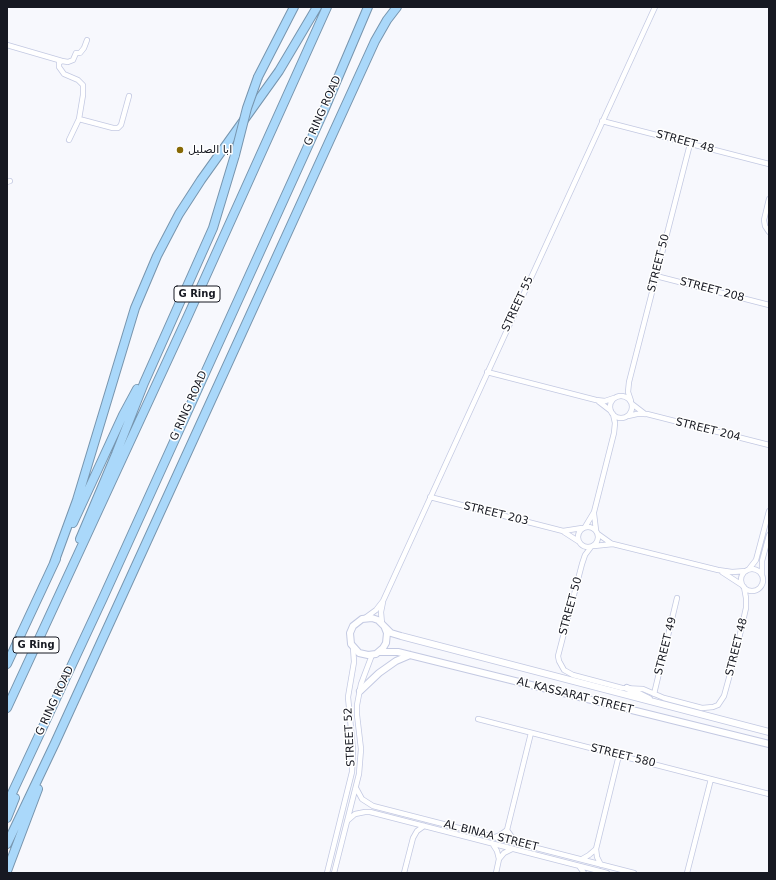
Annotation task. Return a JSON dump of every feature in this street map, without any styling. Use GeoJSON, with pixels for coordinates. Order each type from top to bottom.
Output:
{"type":"FeatureCollection","features":[{"type":"Feature","properties":{"kind":"highway"},"geometry":{"type":"LineString","coordinates":[[65,581],[83,528],[116,454],[160,346],[213,228],[235,155],[247,108],[258,76],[294,7]]}},
{"type":"Feature","properties":{"kind":"highway"},"geometry":{"type":"LineString","coordinates":[[54,563],[76,500],[136,308],[157,256],[179,214],[201,180],[279,71],[317,7]]}},
{"type":"Feature","properties":{"kind":"highway","name":"G Ring"},"geometry":{"type":"LineString","coordinates":[[7,708],[327,7]]}},
{"type":"Feature","properties":{"kind":"highway","name":"G RING ROAD"},"geometry":{"type":"LineString","coordinates":[[7,804],[323,113],[368,7]]}},
{"type":"Feature","properties":{"kind":"highway"},"geometry":{"type":"LineString","coordinates":[[7,844],[55,743],[375,41],[387,20],[397,7]]}},
{"type":"Feature","properties":{"kind":"highway"},"geometry":{"type":"LineString","coordinates":[[7,664],[123,415],[160,346]]}},
{"type":"Feature","properties":{"kind":"highway"},"geometry":{"type":"LineString","coordinates":[[7,818],[53,705]]}},
{"type":"Feature","properties":{"kind":"highway"},"geometry":{"type":"LineString","coordinates":[[7,871],[55,743]]}},
{"type":"Feature","properties":{"kind":"street","name":"STREET 55"},"geometry":{"type":"LineString","coordinates":[[366,618],[376,610],[383,601],[655,7]]}},
{"type":"Feature","properties":{"kind":"street"},"geometry":{"type":"LineString","coordinates":[[7,46],[68,62],[73,60],[76,53],[80,52],[84,48],[87,40]]}},
{"type":"Feature","properties":{"kind":"street"},"geometry":{"type":"LineString","coordinates":[[62,61],[59,63],[59,67],[64,74],[78,80],[83,85],[83,95],[78,119],[70,140]]}},
{"type":"Feature","properties":{"kind":"street"},"geometry":{"type":"LineString","coordinates":[[78,119],[118,128],[121,124],[129,96]]}},
{"type":"Feature","properties":{"kind":"street","name":"STREET 48"},"geometry":{"type":"LineString","coordinates":[[602,120],[769,164]]}},
{"type":"Feature","properties":{"kind":"street","name":"STREET 50"},"geometry":{"type":"LineString","coordinates":[[632,403],[628,392],[629,382],[690,144]]}},
{"type":"Feature","properties":{"kind":"street"},"geometry":{"type":"LineString","coordinates":[[769,199],[764,220],[765,226],[769,232]]}},
{"type":"Feature","properties":{"kind":"street","name":"STREET 208"},"geometry":{"type":"LineString","coordinates":[[656,276],[769,305]]}},
{"type":"Feature","properties":{"kind":"street"},"geometry":{"type":"LineString","coordinates":[[487,372],[596,400],[606,401],[625,397],[632,403],[632,408],[627,417],[614,433]]}},
{"type":"Feature","properties":{"kind":"street","name":"STREET 50"},"geometry":{"type":"LineString","coordinates":[[616,398],[629,382]]}},
{"type":"Feature","properties":{"kind":"street"},"geometry":{"type":"LineString","coordinates":[[616,398],[611,404],[615,423],[614,433],[594,512],[578,535],[578,541],[584,547],[613,544],[718,570],[732,572],[756,569],[762,575]]}},
{"type":"Feature","properties":{"kind":"street"},"geometry":{"type":"LineString","coordinates":[[596,400],[618,418],[627,417]]}},
{"type":"Feature","properties":{"kind":"street","name":"STREET 204"},"geometry":{"type":"LineString","coordinates":[[632,403],[647,414]]}},
{"type":"Feature","properties":{"kind":"street","name":"STREET 204"},"geometry":{"type":"LineString","coordinates":[[627,417],[637,414],[647,414],[769,446]]}},
{"type":"Feature","properties":{"kind":"street","name":"STREET 203"},"geometry":{"type":"LineString","coordinates":[[430,498],[563,531],[578,541]]}},
{"type":"Feature","properties":{"kind":"street"},"geometry":{"type":"LineString","coordinates":[[743,586],[742,577],[756,560],[769,511]]}},
{"type":"Feature","properties":{"kind":"street"},"geometry":{"type":"LineString","coordinates":[[593,546],[598,540],[594,512]]}},
{"type":"Feature","properties":{"kind":"street"},"geometry":{"type":"LineString","coordinates":[[584,528],[591,527],[613,544]]}},
{"type":"Feature","properties":{"kind":"street","name":"STREET 203"},"geometry":{"type":"LineString","coordinates":[[563,531],[584,528]]}},
{"type":"Feature","properties":{"kind":"street"},"geometry":{"type":"LineString","coordinates":[[718,570],[751,591],[758,589],[763,582],[762,561],[769,534]]}},
{"type":"Feature","properties":{"kind":"street","name":"STREET 50"},"geometry":{"type":"LineString","coordinates":[[561,666],[559,661],[559,650],[582,564],[585,555],[593,546]]}},
{"type":"Feature","properties":{"kind":"street","name":"STREET 48"},"geometry":{"type":"LineString","coordinates":[[718,705],[724,696],[745,616],[746,603],[743,586]]}},
{"type":"Feature","properties":{"kind":"street","name":"STREET 49"},"geometry":{"type":"LineString","coordinates":[[654,694],[678,598]]}},
{"type":"Feature","properties":{"kind":"street","name":"STREET 55"},"geometry":{"type":"LineString","coordinates":[[383,601],[381,612],[384,626]]}},
{"type":"Feature","properties":{"kind":"street"},"geometry":{"type":"LineString","coordinates":[[366,618],[358,620],[351,629],[349,637],[353,647],[359,653],[368,656],[372,655]]}},
{"type":"Feature","properties":{"kind":"street","name":"AL KASSARAT STREET"},"geometry":{"type":"LineString","coordinates":[[366,618],[378,620],[391,633],[401,636],[769,732]]}},
{"type":"Feature","properties":{"kind":"street"},"geometry":{"type":"LineString","coordinates":[[380,652],[387,638],[384,626]]}},
{"type":"Feature","properties":{"kind":"street","name":"STREET 52"},"geometry":{"type":"LineString","coordinates":[[327,873],[352,772],[353,750],[348,697],[354,662],[353,647]]}},
{"type":"Feature","properties":{"kind":"street","name":"AL KASSARAT STREET"},"geometry":{"type":"LineString","coordinates":[[372,655],[380,652],[410,654],[769,744]]}},
{"type":"Feature","properties":{"kind":"street"},"geometry":{"type":"LineString","coordinates":[[360,691],[379,673],[396,661],[410,654]]}},
{"type":"Feature","properties":{"kind":"street","name":"STREET 52"},"geometry":{"type":"LineString","coordinates":[[334,873],[356,788],[361,749],[357,715],[360,691],[372,655]]}},
{"type":"Feature","properties":{"kind":"street","name":"AL KASSARAT STREET"},"geometry":{"type":"LineString","coordinates":[[561,666],[564,670],[573,675],[627,688],[639,689],[664,698],[702,708],[718,705]]}},
{"type":"Feature","properties":{"kind":"street"},"geometry":{"type":"LineString","coordinates":[[627,688],[658,703]]}},
{"type":"Feature","properties":{"kind":"street","name":"STREET 580"},"geometry":{"type":"LineString","coordinates":[[478,719],[769,794]]}},
{"type":"Feature","properties":{"kind":"street"},"geometry":{"type":"LineString","coordinates":[[494,837],[507,830],[531,733]]}},
{"type":"Feature","properties":{"kind":"street"},"geometry":{"type":"LineString","coordinates":[[760,742],[769,748]]}},
{"type":"Feature","properties":{"kind":"street"},"geometry":{"type":"LineString","coordinates":[[601,864],[597,857],[596,849],[619,755]]}},
{"type":"Feature","properties":{"kind":"street"},"geometry":{"type":"LineString","coordinates":[[687,872],[711,779]]}},
{"type":"Feature","properties":{"kind":"street","name":"AL BINAA STREET"},"geometry":{"type":"LineString","coordinates":[[356,788],[362,799],[373,806],[634,873]]}},
{"type":"Feature","properties":{"kind":"street","name":"AL BINAA STREET"},"geometry":{"type":"LineString","coordinates":[[347,821],[355,814],[365,812],[512,848],[596,872],[607,873]]}},
{"type":"Feature","properties":{"kind":"street"},"geometry":{"type":"LineString","coordinates":[[404,873],[413,838],[417,831],[424,826]]}},
{"type":"Feature","properties":{"kind":"street"},"geometry":{"type":"LineString","coordinates":[[507,830],[516,843]]}},
{"type":"Feature","properties":{"kind":"street"},"geometry":{"type":"LineString","coordinates":[[492,843],[497,850],[499,859],[496,873]]}},
{"type":"Feature","properties":{"kind":"street"},"geometry":{"type":"LineString","coordinates":[[499,859],[504,853],[512,848]]}},
{"type":"Feature","properties":{"kind":"street"},"geometry":{"type":"LineString","coordinates":[[582,859],[596,849]]}},
{"type":"Feature","properties":{"kind":"street"},"geometry":{"type":"LineString","coordinates":[[578,866],[584,873]]}},
{"type":"Feature","properties":{"kind":"place","name":"ابا الصليل"},"geometry":{"type":"Point","coordinates":[180,150]}}]}
